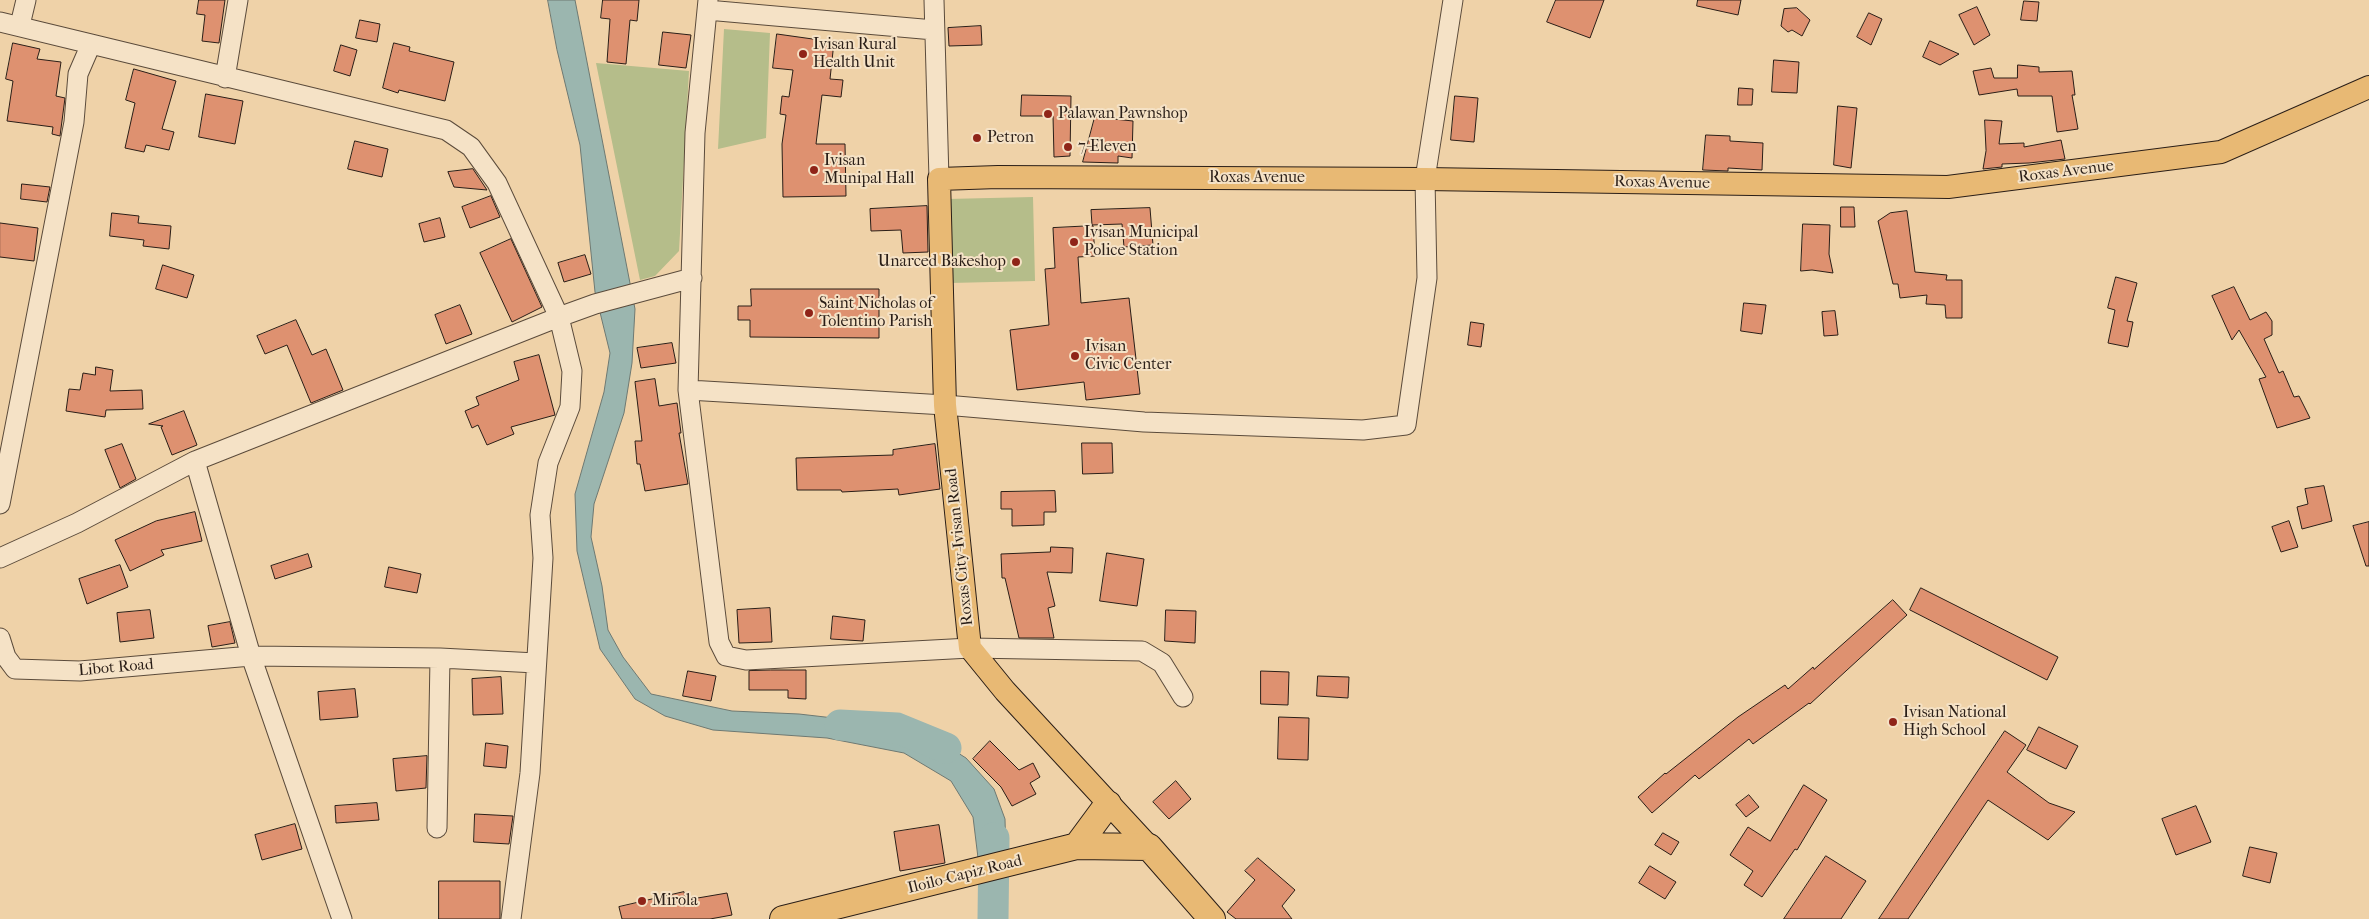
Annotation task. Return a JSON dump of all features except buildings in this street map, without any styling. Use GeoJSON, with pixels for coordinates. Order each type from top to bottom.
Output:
{"type":"FeatureCollection","features":[{"type":"Feature","properties":{"kind":"highway"},"geometry":{"type":"LineString","coordinates":[[1077,846],[1108,804]]}},
{"type":"Feature","properties":{"kind":"highway","name":"Iloilo-Capiz Road"},"geometry":{"type":"LineString","coordinates":[[783,919],[1077,846],[1149,847]]}},
{"type":"Feature","properties":{"kind":"highway"},"geometry":{"type":"LineString","coordinates":[[1149,847],[1212,919]]}},
{"type":"Feature","properties":{"kind":"main road","name":"Roxas Avenue"},"geometry":{"type":"LineString","coordinates":[[940,179],[1018,177],[1425,179],[1948,188],[2221,152],[2369,87]]}},
{"type":"Feature","properties":{"kind":"main road","name":"Roxas City-Ivisan Road"},"geometry":{"type":"LineString","coordinates":[[940,179],[945,404],[970,648],[1005,691],[1149,847]]}},
{"type":"Feature","properties":{"kind":"street"},"geometry":{"type":"LineString","coordinates":[[20,25],[26,0]]}},
{"type":"Feature","properties":{"kind":"street"},"geometry":{"type":"LineString","coordinates":[[225,78],[238,0]]}},
{"type":"Feature","properties":{"kind":"street"},"geometry":{"type":"LineString","coordinates":[[934,0],[940,179]]}},
{"type":"Feature","properties":{"kind":"street"},"geometry":{"type":"LineString","coordinates":[[688,390],[945,404],[1144,422],[1363,430],[1406,425],[1427,278],[1425,179],[1453,0]]}},
{"type":"Feature","properties":{"kind":"street"},"geometry":{"type":"LineString","coordinates":[[934,30],[707,5],[695,133],[688,390],[719,642],[726,656],[746,660],[970,648],[1142,651],[1162,663],[1183,697]]}},
{"type":"Feature","properties":{"kind":"street"},"geometry":{"type":"LineString","coordinates":[[0,22],[20,25],[225,78],[446,130],[471,147],[497,183],[559,317],[572,371],[570,407],[548,464],[540,515],[543,558],[530,773],[511,919]]}},
{"type":"Feature","properties":{"kind":"street"},"geometry":{"type":"LineString","coordinates":[[0,504],[74,122],[78,74],[91,44]]}},
{"type":"Feature","properties":{"kind":"street"},"geometry":{"type":"LineString","coordinates":[[0,558],[77,523],[195,460],[559,317],[595,304],[692,278]]}},
{"type":"Feature","properties":{"kind":"street"},"geometry":{"type":"LineString","coordinates":[[195,460],[252,656],[342,919]]}},
{"type":"Feature","properties":{"kind":"street","name":"Libot Road"},"geometry":{"type":"LineString","coordinates":[[0,638],[6,657],[15,670],[80,672],[252,656]]}},
{"type":"Feature","properties":{"kind":"street"},"geometry":{"type":"LineString","coordinates":[[252,656],[440,658],[536,663]]}},
{"type":"Feature","properties":{"kind":"street"},"geometry":{"type":"LineString","coordinates":[[437,828],[440,658]]}},
{"type":"Feature","properties":{"kind":"green space"},"geometry":{"type":"Polygon","coordinates":[[[724,29],[770,33],[766,138],[718,149],[724,29]]]}},
{"type":"Feature","properties":{"kind":"green space"},"geometry":{"type":"Polygon","coordinates":[[[596,63],[689,71],[679,251],[655,276],[640,280],[596,63]]]}},
{"type":"Feature","properties":{"kind":"green space"},"geometry":{"type":"Polygon","coordinates":[[[1033,197],[1035,281],[950,283],[947,199],[1033,197]]]}},
{"type":"Feature","properties":{"kind":"water"},"geometry":{"type":"Polygon","coordinates":[[[548,0],[575,0],[635,309],[632,363],[624,413],[594,504],[591,537],[602,586],[608,630],[623,657],[651,694],[732,711],[799,714],[851,720],[934,738],[966,758],[994,789],[1005,819],[1006,858],[979,866],[973,817],[951,781],[904,753],[827,738],[713,730],[665,716],[635,699],[600,649],[577,551],[575,494],[604,392],[610,353],[595,292],[580,145],[557,50],[548,0]]]}},
{"type":"Feature","properties":{"kind":"waterway"},"geometry":{"type":"LineString","coordinates":[[840,725],[897,728],[946,748]]}},
{"type":"Feature","properties":{"kind":"waterway"},"geometry":{"type":"LineString","coordinates":[[993,919],[994,838]]}},
{"type":"Feature","properties":{"kind":"place","name":"Ivisan Rural Health Unit"},"geometry":{"type":"Point","coordinates":[803,54]}},
{"type":"Feature","properties":{"kind":"place","name":"Palawan Pawnshop"},"geometry":{"type":"Point","coordinates":[1048,114]}},
{"type":"Feature","properties":{"kind":"place","name":"Petron"},"geometry":{"type":"Point","coordinates":[977,138]}},
{"type":"Feature","properties":{"kind":"place","name":"7-Eleven"},"geometry":{"type":"Point","coordinates":[1068,147]}},
{"type":"Feature","properties":{"kind":"place","name":"Ivisan Munipal Hall"},"geometry":{"type":"Point","coordinates":[814,170]}},
{"type":"Feature","properties":{"kind":"place","name":"Ivisan Municipal Police Station"},"geometry":{"type":"Point","coordinates":[1074,242]}},
{"type":"Feature","properties":{"kind":"place","name":"Unarced Bakeshop"},"geometry":{"type":"Point","coordinates":[1016,262]}},
{"type":"Feature","properties":{"kind":"place","name":"Saint Nicholas of Tolentino Parish"},"geometry":{"type":"Point","coordinates":[809,313]}},
{"type":"Feature","properties":{"kind":"place","name":"Ivisan Civic Center"},"geometry":{"type":"Point","coordinates":[1075,356]}},
{"type":"Feature","properties":{"kind":"place","name":"Ivisan National High School"},"geometry":{"type":"Point","coordinates":[1893,722]}},
{"type":"Feature","properties":{"kind":"place","name":"Mirola"},"geometry":{"type":"Point","coordinates":[642,901]}}]}
